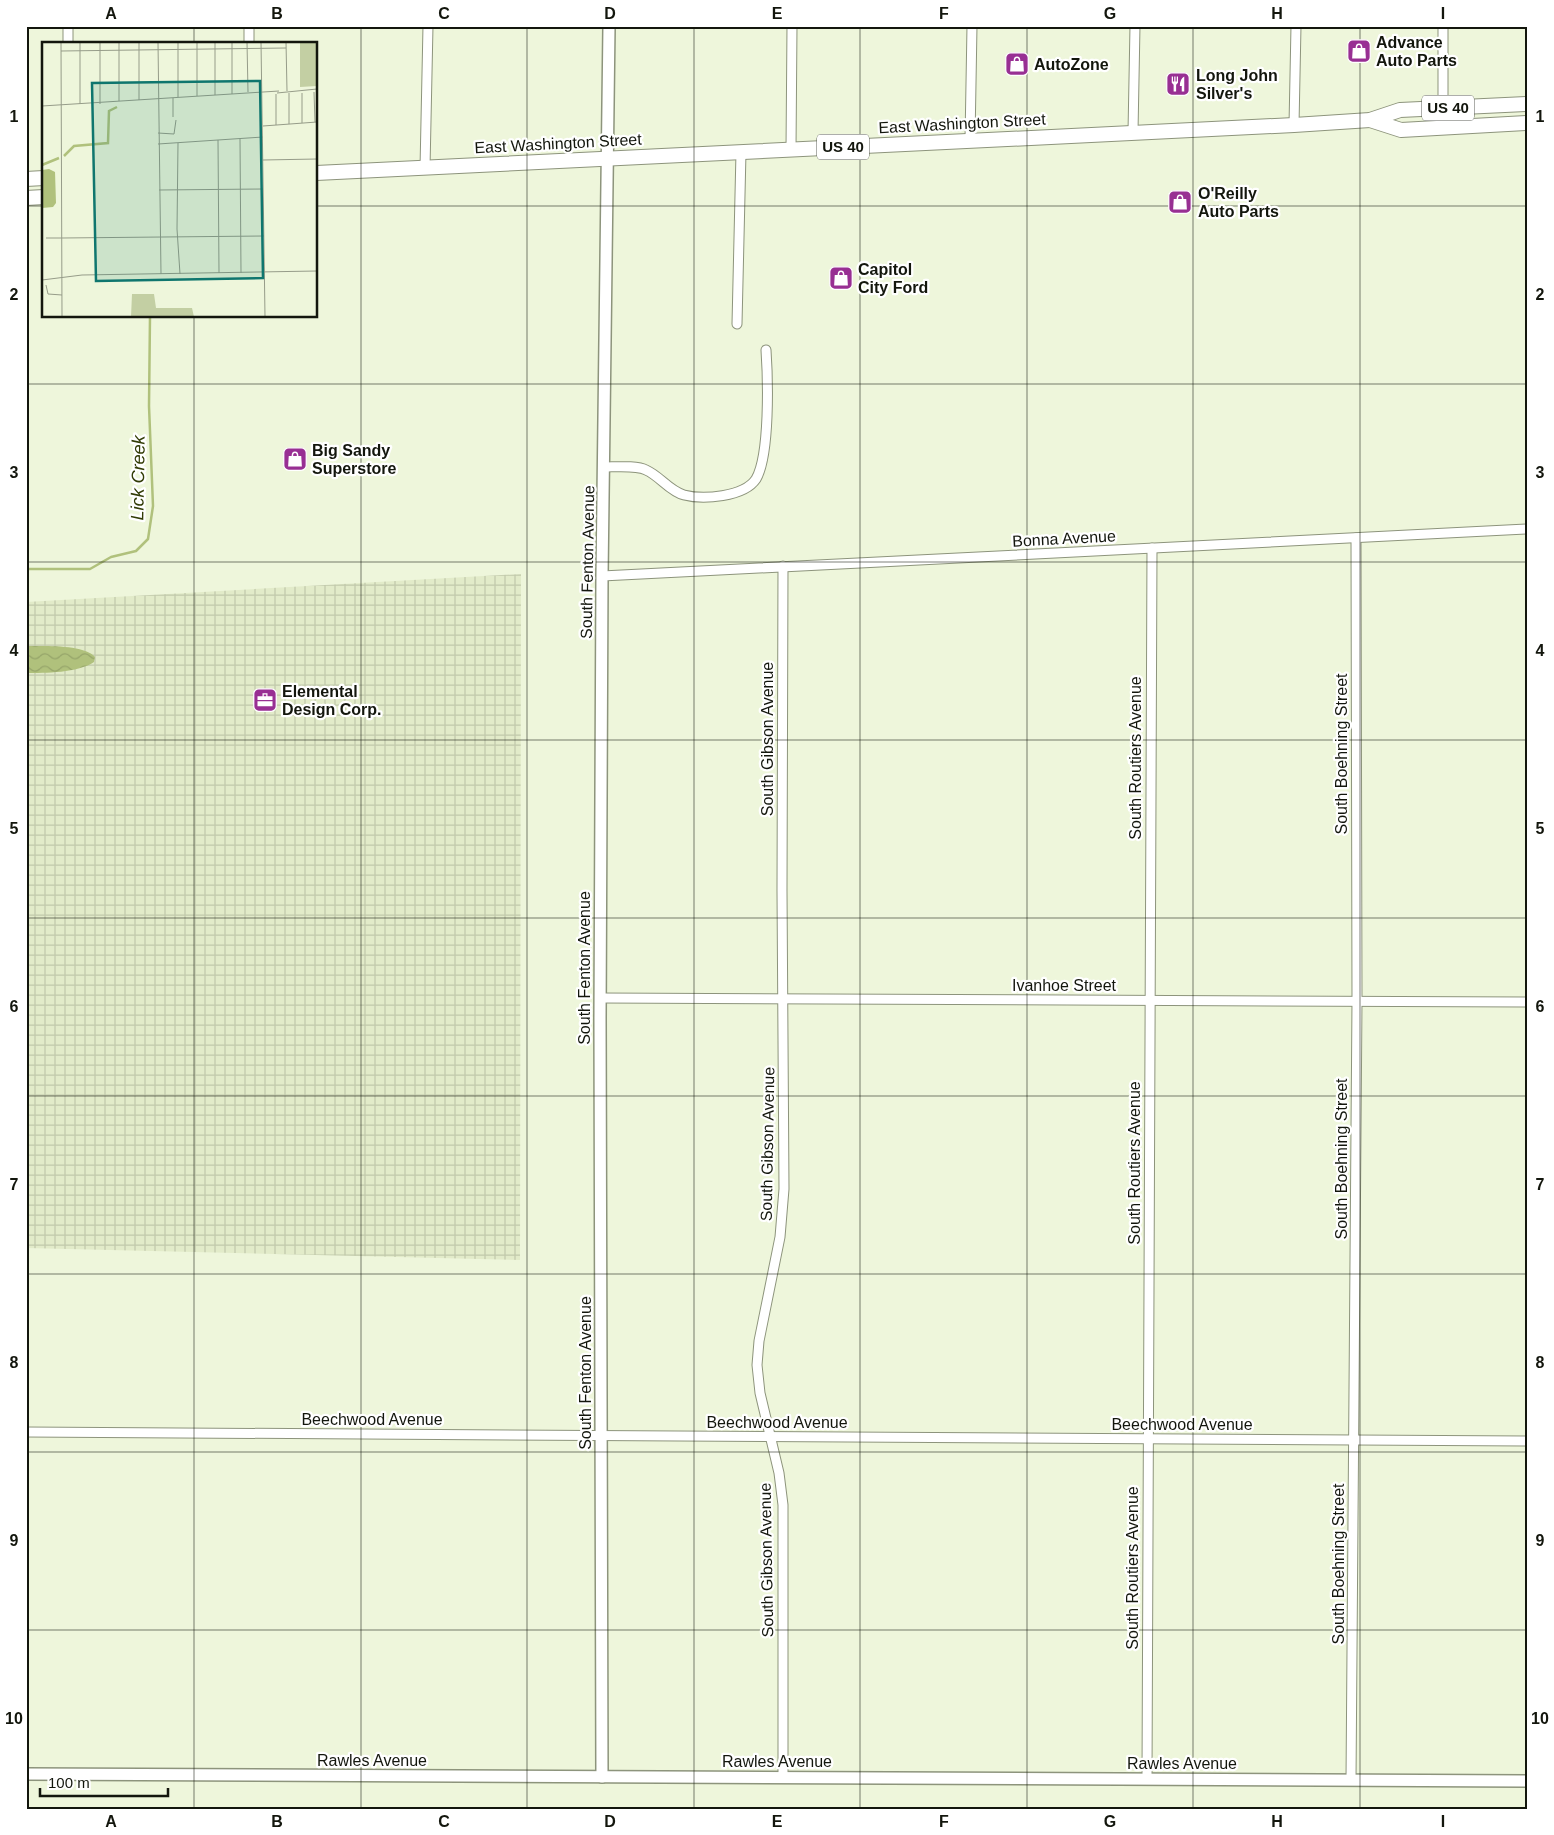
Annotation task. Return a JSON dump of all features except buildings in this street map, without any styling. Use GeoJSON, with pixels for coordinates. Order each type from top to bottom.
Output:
{"type":"FeatureCollection","features":[{"type":"Feature","properties":{"kind":"main road","name":"East Washington Street"},"geometry":{"type":"LineString","coordinates":[[318,173],[1294,125],[1370,120],[1400,110],[1528,104]]}},
{"type":"Feature","properties":{"kind":"main road","name":"East Washington Street"},"geometry":{"type":"LineString","coordinates":[[1370,120],[1401,130],[1528,123]]}},
{"type":"Feature","properties":{"kind":"main road"},"geometry":{"type":"LineString","coordinates":[[26,179],[42,178]]}},
{"type":"Feature","properties":{"kind":"main road"},"geometry":{"type":"LineString","coordinates":[[26,198],[42,197]]}},
{"type":"Feature","properties":{"kind":"street"},"geometry":{"type":"LineString","coordinates":[[68,26],[68,42]]}},
{"type":"Feature","properties":{"kind":"street"},"geometry":{"type":"LineString","coordinates":[[249,26],[249,42]]}},
{"type":"Feature","properties":{"kind":"street"},"geometry":{"type":"LineString","coordinates":[[425,168],[428,26]]}},
{"type":"Feature","properties":{"kind":"street","name":"South Fenton Avenue"},"geometry":{"type":"LineString","coordinates":[[602,1777],[602,576],[609,26]]}},
{"type":"Feature","properties":{"kind":"street"},"geometry":{"type":"LineString","coordinates":[[790,149],[792,26]]}},
{"type":"Feature","properties":{"kind":"street"},"geometry":{"type":"LineString","coordinates":[[970,140],[972,26]]}},
{"type":"Feature","properties":{"kind":"street"},"geometry":{"type":"LineString","coordinates":[[1133,132],[1135,26]]}},
{"type":"Feature","properties":{"kind":"street"},"geometry":{"type":"LineString","coordinates":[[1294,125],[1296,26]]}},
{"type":"Feature","properties":{"kind":"street"},"geometry":{"type":"LineString","coordinates":[[1443,26],[1443,108]]}},
{"type":"Feature","properties":{"kind":"street"},"geometry":{"type":"LineString","coordinates":[[737,324],[741,152]]}},
{"type":"Feature","properties":{"kind":"street"},"geometry":{"type":"LineString","coordinates":[[604,467],[645,469],[677,492],[686,496],[733,494],[748,486],[755,479],[760,469],[766,437],[768,375],[766,350]]}},
{"type":"Feature","properties":{"kind":"street","name":"Bonna Avenue"},"geometry":{"type":"LineString","coordinates":[[602,576],[1528,529]]}},
{"type":"Feature","properties":{"kind":"street","name":"South Boehning Street"},"geometry":{"type":"LineString","coordinates":[[1351,1780],[1357,1002],[1356,538]]}},
{"type":"Feature","properties":{"kind":"street","name":"South Routiers Avenue"},"geometry":{"type":"LineString","coordinates":[[1147,1779],[1152,548]]}},
{"type":"Feature","properties":{"kind":"street","name":"South Gibson Avenue"},"geometry":{"type":"LineString","coordinates":[[783,566],[782,999],[784,1164],[782,1212],[776,1261],[759,1341],[757,1365],[759,1385],[780,1481],[784,1516],[783,1777]]}},
{"type":"Feature","properties":{"kind":"street","name":"Ivanhoe Street"},"geometry":{"type":"LineString","coordinates":[[601,998],[1528,1002]]}},
{"type":"Feature","properties":{"kind":"street","name":"Beechwood Avenue"},"geometry":{"type":"LineString","coordinates":[[26,1432],[1528,1441]]}},
{"type":"Feature","properties":{"kind":"street","name":"Rawles Avenue"},"geometry":{"type":"LineString","coordinates":[[26,1774],[1528,1781]]}},
{"type":"Feature","properties":{"kind":"shaded area"},"geometry":{"type":"Polygon","coordinates":[[[521,574],[520,1260],[26,1248],[26,602],[521,574]]]}},
{"type":"Feature","properties":{"kind":"water"},"geometry":{"type":"Polygon","coordinates":[[[26,646],[73,648],[90,653],[95,657],[94,662],[79,668],[61,672],[26,673],[26,646]]]}},
{"type":"Feature","properties":{"kind":"waterway","name":"Lick Creek"},"geometry":{"type":"LineString","coordinates":[[26,569],[90,569],[111,557],[136,551],[148,539],[153,506],[149,406],[150,318]]}},
{"type":"Feature","properties":{"kind":"place","name":"Advance Auto Parts"},"geometry":{"type":"Point","coordinates":[1359,51]}},
{"type":"Feature","properties":{"kind":"place","name":"AutoZone"},"geometry":{"type":"Point","coordinates":[1017,64]}},
{"type":"Feature","properties":{"kind":"place","name":"Long John Silver's"},"geometry":{"type":"Point","coordinates":[1178,84]}},
{"type":"Feature","properties":{"kind":"place","name":"O'Reilly Auto Parts"},"geometry":{"type":"Point","coordinates":[1180,202]}},
{"type":"Feature","properties":{"kind":"place","name":"Capitol City Ford"},"geometry":{"type":"Point","coordinates":[841,278]}},
{"type":"Feature","properties":{"kind":"place","name":"Big Sandy Superstore"},"geometry":{"type":"Point","coordinates":[295,459]}},
{"type":"Feature","properties":{"kind":"place","name":"Elemental Design Corp."},"geometry":{"type":"Point","coordinates":[265,700]}}]}
